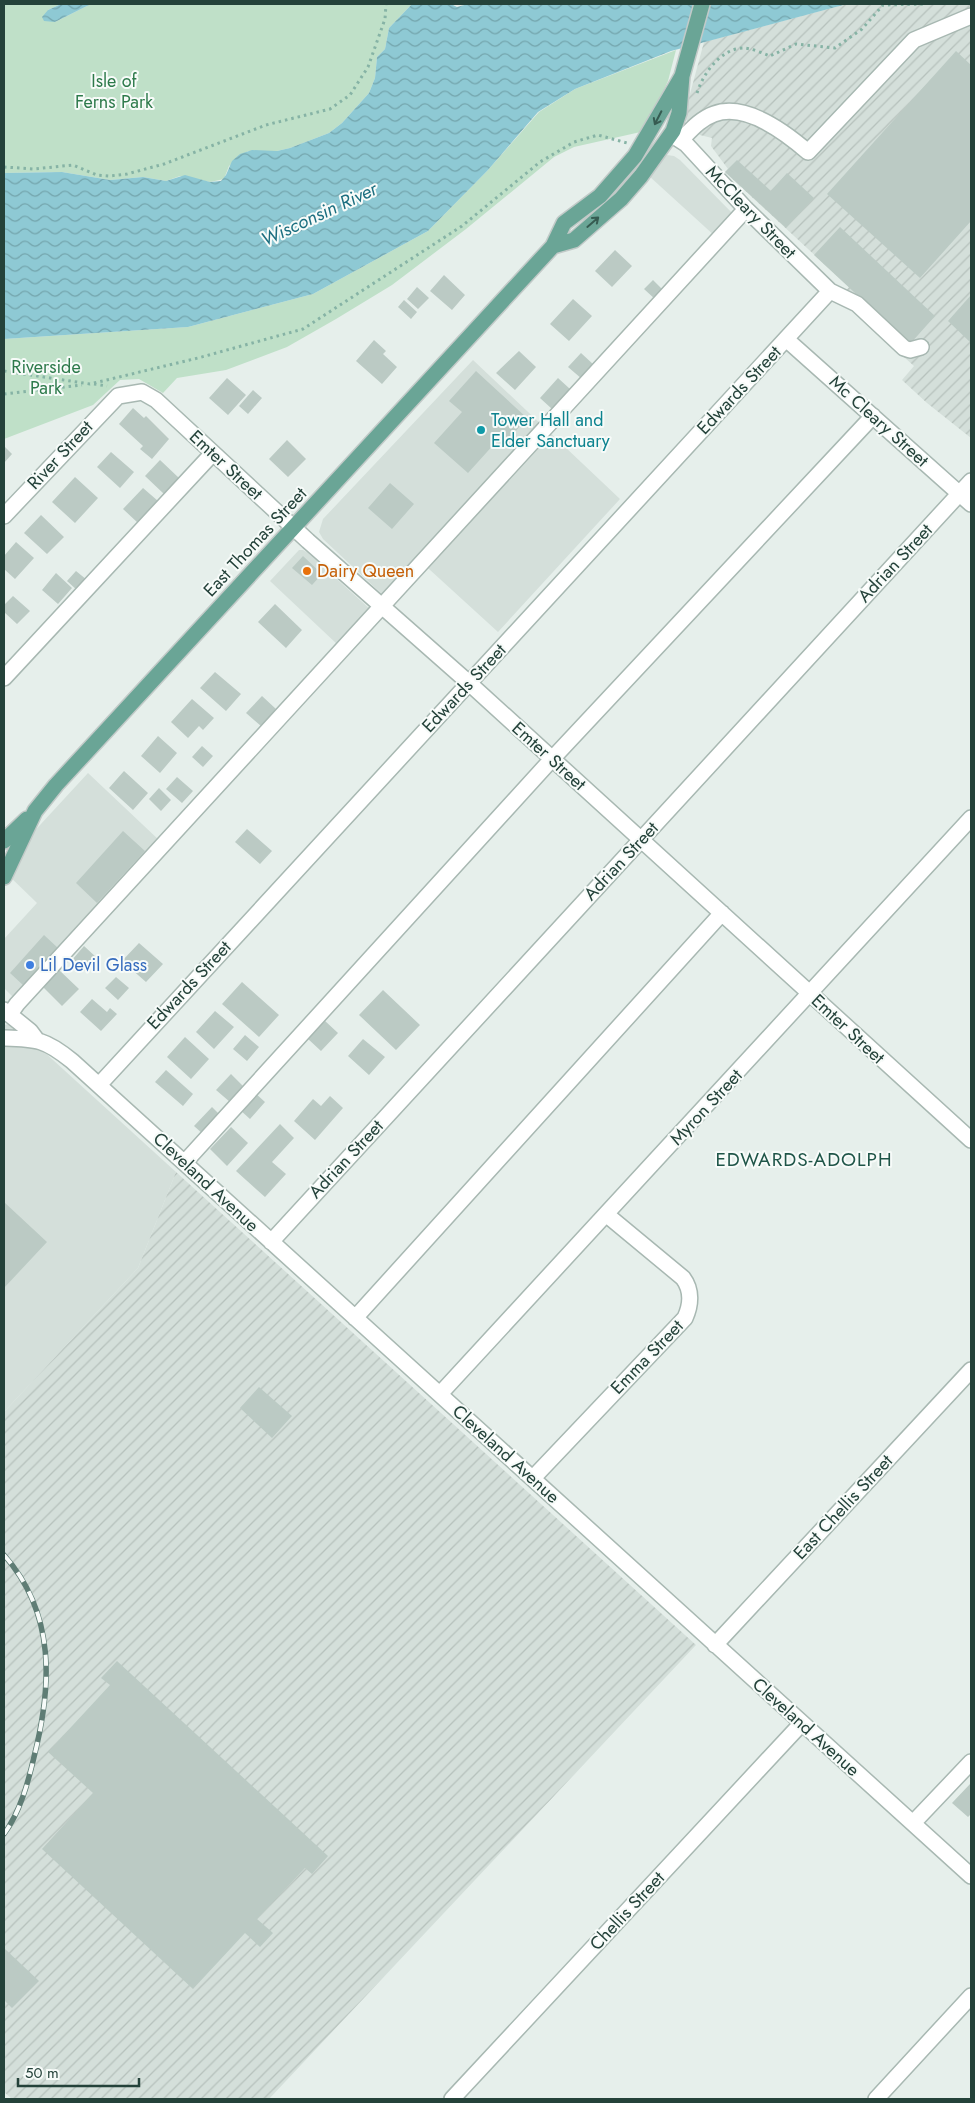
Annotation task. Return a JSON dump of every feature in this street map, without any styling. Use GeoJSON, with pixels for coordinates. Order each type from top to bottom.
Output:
{"type":"FeatureCollection","features":[{"type":"Feature","properties":{"kind":"main road"},"geometry":{"type":"LineString","coordinates":[[682,76],[702,4]]}},
{"type":"Feature","properties":{"kind":"main road","name":"East Thomas Street"},"geometry":{"type":"LineString","coordinates":[[553,246],[574,240],[621,199],[676,137],[682,76]]}},
{"type":"Feature","properties":{"kind":"main road","name":"East Thomas Street"},"geometry":{"type":"LineString","coordinates":[[4,877],[36,811],[60,780],[553,246],[564,224],[600,196],[636,156],[682,76]]}},
{"type":"Feature","properties":{"kind":"main road"},"geometry":{"type":"LineString","coordinates":[[4,840],[36,811]]}},
{"type":"Feature","properties":{"kind":"street"},"geometry":{"type":"LineString","coordinates":[[676,137],[701,120],[715,113],[727,111],[747,115],[769,123],[808,152],[914,40],[971,16]]}},
{"type":"Feature","properties":{"kind":"street","name":"McCleary Street"},"geometry":{"type":"LineString","coordinates":[[676,137],[746,210],[830,291],[857,304],[904,348],[913,350],[921,347]]}},
{"type":"Feature","properties":{"kind":"street"},"geometry":{"type":"LineString","coordinates":[[7,1012],[17,1004],[381,605],[746,210]]}},
{"type":"Feature","properties":{"kind":"street","name":"Edwards Street"},"geometry":{"type":"LineString","coordinates":[[99,1085],[830,291]]}},
{"type":"Feature","properties":{"kind":"street","name":"Mc Cleary Street"},"geometry":{"type":"LineString","coordinates":[[786,339],[971,504]]}},
{"type":"Feature","properties":{"kind":"street","name":"Emter Street"},"geometry":{"type":"LineString","coordinates":[[118,396],[136,392],[148,394],[156,400],[294,528],[469,683],[971,1140]]}},
{"type":"Feature","properties":{"kind":"street","name":"River Street"},"geometry":{"type":"LineString","coordinates":[[4,516],[118,396]]}},
{"type":"Feature","properties":{"kind":"street"},"geometry":{"type":"LineString","coordinates":[[185,1162],[552,759],[872,416]]}},
{"type":"Feature","properties":{"kind":"street"},"geometry":{"type":"LineString","coordinates":[[4,678],[213,453]]}},
{"type":"Feature","properties":{"kind":"street","name":"Adrian Street"},"geometry":{"type":"LineString","coordinates":[[271,1242],[971,481]]}},
{"type":"Feature","properties":{"kind":"street","name":"Myron Street"},"geometry":{"type":"LineString","coordinates":[[440,1394],[971,818]]}},
{"type":"Feature","properties":{"kind":"street"},"geometry":{"type":"LineString","coordinates":[[355,1318],[722,914]]}},
{"type":"Feature","properties":{"kind":"street","name":"Cleveland Avenue"},"geometry":{"type":"LineString","coordinates":[[7,1012],[30,1031],[36,1039],[61,1053],[99,1085],[185,1162],[971,1876]]}},
{"type":"Feature","properties":{"kind":"street","name":"Cleveland Avenue"},"geometry":{"type":"LineString","coordinates":[[4,1038],[36,1039]]}},
{"type":"Feature","properties":{"kind":"street","name":"Emma Street"},"geometry":{"type":"LineString","coordinates":[[533,1478],[685,1318],[689,1310],[689,1290],[683,1278],[607,1214]]}},
{"type":"Feature","properties":{"kind":"street","name":"East Chellis Street"},"geometry":{"type":"LineString","coordinates":[[715,1645],[971,1370]]}},
{"type":"Feature","properties":{"kind":"street","name":"Chellis Street"},"geometry":{"type":"LineString","coordinates":[[452,2099],[802,1723]]}},
{"type":"Feature","properties":{"kind":"street"},"geometry":{"type":"LineString","coordinates":[[913,1823],[971,1762]]}},
{"type":"Feature","properties":{"kind":"street"},"geometry":{"type":"LineString","coordinates":[[876,2099],[971,1996]]}},
{"type":"Feature","properties":{"kind":"path"},"geometry":{"type":"LineString","coordinates":[[4,167],[34,169],[73,165],[97,175],[127,174],[164,164],[266,125],[330,109],[350,95],[368,68],[382,28],[386,4]]}},
{"type":"Feature","properties":{"kind":"path"},"geometry":{"type":"LineString","coordinates":[[697,96],[699,87],[708,71],[716,61],[728,52],[743,48],[770,56],[796,44],[835,48],[862,29],[883,5],[926,4]]}},
{"type":"Feature","properties":{"kind":"path"},"geometry":{"type":"LineString","coordinates":[[4,394],[90,384],[198,358],[303,329],[462,226],[540,162],[574,142],[598,135],[628,143]]}},
{"type":"Feature","properties":{"kind":"path"},"geometry":{"type":"LineString","coordinates":[[4,371],[107,386],[118,396]]}},
{"type":"Feature","properties":{"kind":"shaded area"},"geometry":{"type":"Polygon","coordinates":[[[847,4],[971,4],[971,438],[927,403],[902,380],[914,366],[839,299],[849,287],[725,172],[728,169],[711,146],[712,138],[700,135],[686,120],[687,105],[704,42],[847,4]]]}},
{"type":"Feature","properties":{"kind":"shaded area"},"geometry":{"type":"Polygon","coordinates":[[[667,155],[674,156],[680,160],[735,216],[716,237],[649,176],[663,157],[667,155]]]}},
{"type":"Feature","properties":{"kind":"shaded area"},"geometry":{"type":"Polygon","coordinates":[[[473,360],[620,499],[498,632],[418,559],[384,596],[323,539],[319,532],[323,519],[473,360]]]}},
{"type":"Feature","properties":{"kind":"shaded area"},"geometry":{"type":"Polygon","coordinates":[[[299,550],[308,553],[371,610],[338,645],[270,581],[299,550]]]}},
{"type":"Feature","properties":{"kind":"shaded area"},"geometry":{"type":"Polygon","coordinates":[[[88,773],[160,841],[14,998],[4,988],[4,939],[37,903],[4,871],[4,864],[88,773]]]}},
{"type":"Feature","properties":{"kind":"shaded area"},"geometry":{"type":"Polygon","coordinates":[[[9,1024],[19,1029],[176,1172],[138,1268],[4,1412],[4,1025],[9,1024]]]}},
{"type":"Feature","properties":{"kind":"shaded area"},"geometry":{"type":"Polygon","coordinates":[[[176,1172],[696,1645],[269,2099],[12,2099],[4,2092],[4,1412],[138,1268],[176,1172]]]}},
{"type":"Feature","properties":{"kind":"green space","name":"Isle of Ferns Park"},"geometry":{"type":"Polygon","coordinates":[[[4,4],[61,4],[48,10],[55,22],[91,4],[412,4],[389,28],[385,49],[377,57],[375,78],[369,93],[342,123],[329,133],[290,148],[277,151],[248,151],[229,166],[224,179],[210,182],[180,176],[166,181],[143,177],[110,180],[62,172],[4,173],[4,4]]]}},
{"type":"Feature","properties":{"kind":"green space","name":"Riverside Park"},"geometry":{"type":"Polygon","coordinates":[[[676,50],[668,81],[645,131],[574,147],[554,157],[466,229],[392,285],[336,319],[287,347],[226,370],[177,378],[163,393],[139,379],[120,380],[93,405],[4,439],[4,339],[188,327],[313,294],[428,231],[488,170],[539,112],[575,89],[676,50]]]}},
{"type":"Feature","properties":{"kind":"water"},"geometry":{"type":"Polygon","coordinates":[[[61,4],[91,4],[55,22],[44,21],[42,17],[48,10],[61,4]]]}},
{"type":"Feature","properties":{"kind":"water","name":"Wisconsin River"},"geometry":{"type":"Polygon","coordinates":[[[412,4],[451,4],[457,7],[468,4],[847,4],[671,51],[575,89],[538,112],[488,170],[428,231],[313,294],[188,327],[4,339],[4,173],[62,172],[110,180],[143,177],[166,181],[185,175],[210,182],[221,181],[232,161],[240,154],[252,150],[277,151],[290,148],[329,133],[342,123],[369,93],[375,78],[377,57],[385,49],[389,28],[412,4]]]}},
{"type":"Feature","properties":{"kind":"building"},"geometry":{"type":"Polygon","coordinates":[[[956,51],[971,65],[971,221],[920,278],[827,194],[956,51]]]}},
{"type":"Feature","properties":{"kind":"building"},"geometry":{"type":"Polygon","coordinates":[[[737,160],[771,191],[787,173],[814,198],[786,228],[725,172],[737,160]]]}},
{"type":"Feature","properties":{"kind":"building"},"geometry":{"type":"Polygon","coordinates":[[[840,227],[935,316],[910,344],[814,255],[840,227]]]}},
{"type":"Feature","properties":{"kind":"building"},"geometry":{"type":"Polygon","coordinates":[[[615,250],[632,266],[612,287],[595,271],[615,250]]]}},
{"type":"Feature","properties":{"kind":"building"},"geometry":{"type":"Polygon","coordinates":[[[444,275],[465,295],[452,310],[430,291],[444,275]]]}},
{"type":"Feature","properties":{"kind":"building"},"geometry":{"type":"Polygon","coordinates":[[[653,280],[664,291],[656,300],[644,289],[653,280]]]}},
{"type":"Feature","properties":{"kind":"building"},"geometry":{"type":"Polygon","coordinates":[[[417,287],[429,298],[418,309],[407,299],[417,287]]]}},
{"type":"Feature","properties":{"kind":"building"},"geometry":{"type":"Polygon","coordinates":[[[971,295],[971,343],[948,321],[971,295]]]}},
{"type":"Feature","properties":{"kind":"building"},"geometry":{"type":"Polygon","coordinates":[[[573,299],[592,316],[569,341],[550,324],[573,299]]]}},
{"type":"Feature","properties":{"kind":"building"},"geometry":{"type":"Polygon","coordinates":[[[404,300],[417,312],[411,319],[398,307],[404,300]]]}},
{"type":"Feature","properties":{"kind":"building"},"geometry":{"type":"Polygon","coordinates":[[[374,340],[386,351],[383,354],[397,367],[382,384],[356,361],[374,340]]]}},
{"type":"Feature","properties":{"kind":"building"},"geometry":{"type":"Polygon","coordinates":[[[519,351],[536,367],[515,390],[496,373],[519,351]]]}},
{"type":"Feature","properties":{"kind":"building"},"geometry":{"type":"Polygon","coordinates":[[[581,353],[594,365],[582,379],[568,367],[581,353]]]}},
{"type":"Feature","properties":{"kind":"building","name":"Tower Hall and Elder Sanctuary"},"geometry":{"type":"Polygon","coordinates":[[[476,371],[527,418],[502,447],[496,442],[468,473],[434,443],[462,412],[449,401],[476,371]]]}},
{"type":"Feature","properties":{"kind":"building"},"geometry":{"type":"Polygon","coordinates":[[[227,378],[246,395],[228,415],[209,398],[227,378]]]}},
{"type":"Feature","properties":{"kind":"building"},"geometry":{"type":"Polygon","coordinates":[[[558,378],[570,389],[552,409],[540,398],[558,378]]]}},
{"type":"Feature","properties":{"kind":"building"},"geometry":{"type":"Polygon","coordinates":[[[253,390],[262,398],[248,414],[239,406],[253,390]]]}},
{"type":"Feature","properties":{"kind":"building"},"geometry":{"type":"Polygon","coordinates":[[[133,408],[144,418],[146,416],[169,439],[152,459],[140,449],[143,446],[119,424],[133,408]]]}},
{"type":"Feature","properties":{"kind":"building"},"geometry":{"type":"Polygon","coordinates":[[[287,440],[306,459],[288,477],[269,459],[287,440]]]}},
{"type":"Feature","properties":{"kind":"building"},"geometry":{"type":"Polygon","coordinates":[[[4,446],[12,454],[4,463],[4,446]]]}},
{"type":"Feature","properties":{"kind":"building"},"geometry":{"type":"Polygon","coordinates":[[[111,452],[134,472],[120,488],[97,467],[111,452]]]}},
{"type":"Feature","properties":{"kind":"building"},"geometry":{"type":"Polygon","coordinates":[[[160,460],[179,478],[164,494],[145,476],[160,460]]]}},
{"type":"Feature","properties":{"kind":"building"},"geometry":{"type":"Polygon","coordinates":[[[75,477],[98,498],[75,523],[52,502],[75,477]]]}},
{"type":"Feature","properties":{"kind":"building"},"geometry":{"type":"Polygon","coordinates":[[[390,483],[414,504],[392,529],[368,508],[390,483]]]}},
{"type":"Feature","properties":{"kind":"building"},"geometry":{"type":"Polygon","coordinates":[[[143,488],[158,501],[138,523],[123,509],[143,488]]]}},
{"type":"Feature","properties":{"kind":"building"},"geometry":{"type":"Polygon","coordinates":[[[41,515],[64,537],[47,554],[24,533],[41,515]]]}},
{"type":"Feature","properties":{"kind":"building"},"geometry":{"type":"Polygon","coordinates":[[[16,542],[34,558],[15,579],[4,569],[4,556],[16,542]]]}},
{"type":"Feature","properties":{"kind":"building","name":"Dairy Queen"},"geometry":{"type":"Polygon","coordinates":[[[303,556],[322,574],[312,585],[292,568],[303,556]]]}},
{"type":"Feature","properties":{"kind":"building"},"geometry":{"type":"Polygon","coordinates":[[[76,571],[87,580],[78,591],[67,581],[76,571]]]}},
{"type":"Feature","properties":{"kind":"building"},"geometry":{"type":"Polygon","coordinates":[[[56,573],[72,588],[58,604],[42,590],[56,573]]]}},
{"type":"Feature","properties":{"kind":"building"},"geometry":{"type":"Polygon","coordinates":[[[13,596],[30,611],[17,624],[4,612],[4,605],[13,596]]]}},
{"type":"Feature","properties":{"kind":"building"},"geometry":{"type":"Polygon","coordinates":[[[275,604],[302,630],[286,648],[258,622],[275,604]]]}},
{"type":"Feature","properties":{"kind":"building"},"geometry":{"type":"Polygon","coordinates":[[[215,672],[241,694],[226,711],[200,688],[215,672]]]}},
{"type":"Feature","properties":{"kind":"building"},"geometry":{"type":"Polygon","coordinates":[[[262,696],[276,709],[261,726],[246,713],[262,696]]]}},
{"type":"Feature","properties":{"kind":"building"},"geometry":{"type":"Polygon","coordinates":[[[192,699],[214,718],[203,730],[199,726],[188,738],[171,722],[192,699]]]}},
{"type":"Feature","properties":{"kind":"building"},"geometry":{"type":"Polygon","coordinates":[[[158,736],[177,753],[160,773],[141,756],[158,736]]]}},
{"type":"Feature","properties":{"kind":"building"},"geometry":{"type":"Polygon","coordinates":[[[202,746],[213,756],[203,767],[192,757],[202,746]]]}},
{"type":"Feature","properties":{"kind":"building"},"geometry":{"type":"Polygon","coordinates":[[[124,771],[148,793],[133,810],[109,788],[124,771]]]}},
{"type":"Feature","properties":{"kind":"building"},"geometry":{"type":"Polygon","coordinates":[[[177,777],[193,791],[182,803],[166,789],[177,777]]]}},
{"type":"Feature","properties":{"kind":"building"},"geometry":{"type":"Polygon","coordinates":[[[159,788],[171,800],[161,811],[149,799],[159,788]]]}},
{"type":"Feature","properties":{"kind":"building"},"geometry":{"type":"Polygon","coordinates":[[[247,829],[272,851],[260,864],[235,842],[247,829]]]}},
{"type":"Feature","properties":{"kind":"building"},"geometry":{"type":"Polygon","coordinates":[[[123,831],[145,851],[97,903],[76,883],[123,831]]]}},
{"type":"Feature","properties":{"kind":"building"},"geometry":{"type":"Polygon","coordinates":[[[44,935],[58,948],[24,986],[10,973],[44,935]]]}},
{"type":"Feature","properties":{"kind":"building"},"geometry":{"type":"Polygon","coordinates":[[[139,943],[163,964],[146,982],[122,961],[139,943]]]}},
{"type":"Feature","properties":{"kind":"building"},"geometry":{"type":"Polygon","coordinates":[[[84,946],[97,958],[84,971],[72,960],[84,946]]]}},
{"type":"Feature","properties":{"kind":"building"},"geometry":{"type":"Polygon","coordinates":[[[59,970],[79,989],[62,1006],[43,987],[59,970]]]}},
{"type":"Feature","properties":{"kind":"building"},"geometry":{"type":"Polygon","coordinates":[[[116,977],[129,988],[118,1000],[105,988],[116,977]]]}},
{"type":"Feature","properties":{"kind":"building"},"geometry":{"type":"Polygon","coordinates":[[[242,982],[279,1015],[259,1037],[222,1004],[242,982]]]}},
{"type":"Feature","properties":{"kind":"building"},"geometry":{"type":"Polygon","coordinates":[[[383,990],[420,1025],[396,1050],[359,1015],[383,990]]]}},
{"type":"Feature","properties":{"kind":"building"},"geometry":{"type":"Polygon","coordinates":[[[92,999],[107,1012],[110,1008],[117,1014],[101,1031],[80,1012],[92,999]]]}},
{"type":"Feature","properties":{"kind":"building"},"geometry":{"type":"Polygon","coordinates":[[[215,1011],[234,1027],[214,1049],[196,1032],[215,1011]]]}},
{"type":"Feature","properties":{"kind":"building"},"geometry":{"type":"Polygon","coordinates":[[[324,1020],[338,1033],[321,1051],[307,1038],[324,1020]]]}},
{"type":"Feature","properties":{"kind":"building"},"geometry":{"type":"Polygon","coordinates":[[[245,1035],[259,1047],[247,1061],[233,1049],[245,1035]]]}},
{"type":"Feature","properties":{"kind":"building"},"geometry":{"type":"Polygon","coordinates":[[[185,1037],[209,1059],[191,1079],[167,1057],[185,1037]]]}},
{"type":"Feature","properties":{"kind":"building"},"geometry":{"type":"Polygon","coordinates":[[[363,1039],[385,1057],[369,1075],[348,1056],[363,1039]]]}},
{"type":"Feature","properties":{"kind":"building"},"geometry":{"type":"Polygon","coordinates":[[[166,1070],[193,1094],[183,1106],[155,1082],[166,1070]]]}},
{"type":"Feature","properties":{"kind":"building"},"geometry":{"type":"Polygon","coordinates":[[[231,1074],[244,1087],[230,1102],[216,1090],[231,1074]]]}},
{"type":"Feature","properties":{"kind":"building"},"geometry":{"type":"Polygon","coordinates":[[[254,1092],[265,1102],[250,1119],[239,1109],[254,1092]]]}},
{"type":"Feature","properties":{"kind":"building"},"geometry":{"type":"Polygon","coordinates":[[[330,1096],[343,1108],[315,1140],[294,1121],[313,1099],[321,1106],[330,1096]]]}},
{"type":"Feature","properties":{"kind":"building"},"geometry":{"type":"Polygon","coordinates":[[[212,1107],[220,1115],[203,1134],[194,1126],[212,1107]]]}},
{"type":"Feature","properties":{"kind":"building"},"geometry":{"type":"Polygon","coordinates":[[[280,1124],[294,1138],[272,1162],[286,1174],[265,1197],[236,1171],[280,1124]]]}},
{"type":"Feature","properties":{"kind":"building"},"geometry":{"type":"Polygon","coordinates":[[[231,1127],[248,1143],[227,1166],[210,1149],[231,1127]]]}},
{"type":"Feature","properties":{"kind":"building"},"geometry":{"type":"Polygon","coordinates":[[[4,1202],[47,1242],[4,1288],[4,1202]]]}},
{"type":"Feature","properties":{"kind":"building"},"geometry":{"type":"Polygon","coordinates":[[[259,1387],[292,1416],[272,1438],[240,1408],[259,1387]]]}},
{"type":"Feature","properties":{"kind":"building"},"geometry":{"type":"Polygon","coordinates":[[[117,1661],[328,1856],[312,1874],[305,1868],[257,1919],[273,1933],[260,1947],[245,1933],[193,1989],[42,1849],[93,1793],[48,1752],[110,1685],[101,1678],[117,1661]]]}},
{"type":"Feature","properties":{"kind":"building"},"geometry":{"type":"Polygon","coordinates":[[[970,1784],[971,1814],[968,1817],[952,1803],[970,1784]]]}},
{"type":"Feature","properties":{"kind":"building"},"geometry":{"type":"Polygon","coordinates":[[[4,1948],[39,1981],[12,2008],[4,2002],[4,1948]]]}},
{"type":"Feature","properties":{"kind":"railway"},"geometry":{"type":"LineString","coordinates":[[4,1555],[21,1578],[33,1601],[41,1626],[46,1677],[40,1730],[29,1777],[19,1807],[4,1834]]}},
{"type":"Feature","properties":{"kind":"place","name":"Tower Hall and Elder Sanctuary"},"geometry":{"type":"Point","coordinates":[481,430]}},
{"type":"Feature","properties":{"kind":"place","name":"Dairy Queen"},"geometry":{"type":"Point","coordinates":[307,571]}},
{"type":"Feature","properties":{"kind":"place","name":"Lil Devil Glass"},"geometry":{"type":"Point","coordinates":[30,965]}},
{"type":"Feature","properties":{"kind":"district","name":"EDWARDS-ADOLPH"},"geometry":{"type":"Point","coordinates":[804,1159]}}]}
